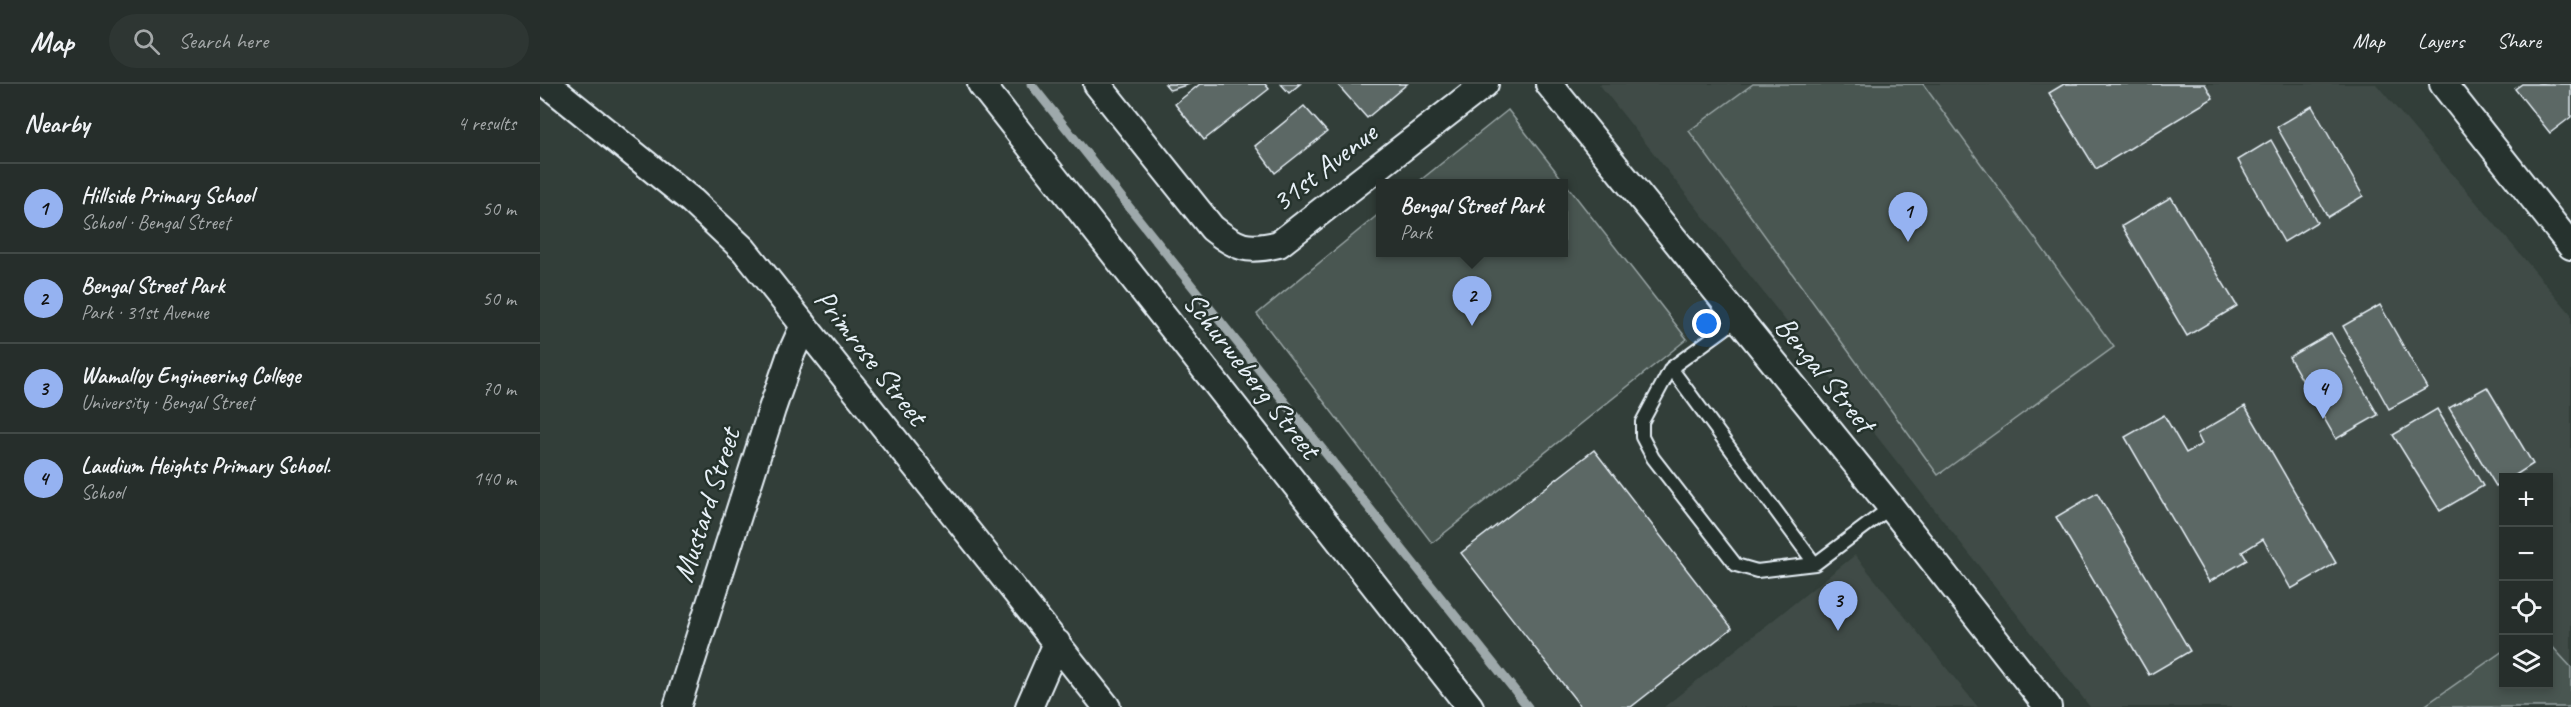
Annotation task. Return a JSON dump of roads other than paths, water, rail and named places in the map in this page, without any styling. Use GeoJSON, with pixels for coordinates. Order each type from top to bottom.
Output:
{"type":"FeatureCollection","features":[{"type":"Feature","properties":{"kind":"street","name":"Primrose Street"},"geometry":{"type":"LineString","coordinates":[[547,84],[692,201],[744,250],[1107,707]]}},
{"type":"Feature","properties":{"kind":"street","name":"Schurweberg Street"},"geometry":{"type":"LineString","coordinates":[[981,84],[1470,707]]}},
{"type":"Feature","properties":{"kind":"street","name":"31st Avenue"},"geometry":{"type":"LineString","coordinates":[[1097,84],[1212,228],[1231,243],[1257,249],[1279,244],[1485,84]]}},
{"type":"Feature","properties":{"kind":"street","name":"Bengal Street"},"geometry":{"type":"LineString","coordinates":[[1549,84],[1891,507],[2048,707]]}},
{"type":"Feature","properties":{"kind":"street"},"geometry":{"type":"LineString","coordinates":[[2443,84],[2571,246]]}},
{"type":"Feature","properties":{"kind":"street","name":"Mustard Street"},"geometry":{"type":"LineString","coordinates":[[677,707],[772,409],[791,354],[804,325]]}},
{"type":"Feature","properties":{"kind":"street"},"geometry":{"type":"LineString","coordinates":[[1029,707],[1057,643]]}},
{"type":"Feature","properties":{"kind":"lane"},"geometry":{"type":"LineString","coordinates":[[1738,319],[1671,368],[1642,422],[1642,437],[1653,458],[1736,565],[1757,571],[1815,564],[1891,507]]}},
{"type":"Feature","properties":{"kind":"lane"},"geometry":{"type":"LineString","coordinates":[[1671,368],[1815,564]]}},
{"type":"Feature","properties":{"kind":"waterway"},"geometry":{"type":"LineString","coordinates":[[1031,84],[1528,707]]}},
{"type":"Feature","properties":{"kind":"place","name":"Hillside Primary School"},"geometry":{"type":"Point","coordinates":[1908,242]}},
{"type":"Feature","properties":{"kind":"place","name":"Bengal Street Park"},"geometry":{"type":"Point","coordinates":[1472,326]}},
{"type":"Feature","properties":{"kind":"place","name":"Laudium Heights Primary School."},"geometry":{"type":"Point","coordinates":[2323,419]}},
{"type":"Feature","properties":{"kind":"place","name":"Wamalloy Engineering College"},"geometry":{"type":"Point","coordinates":[1838,631]}}]}
